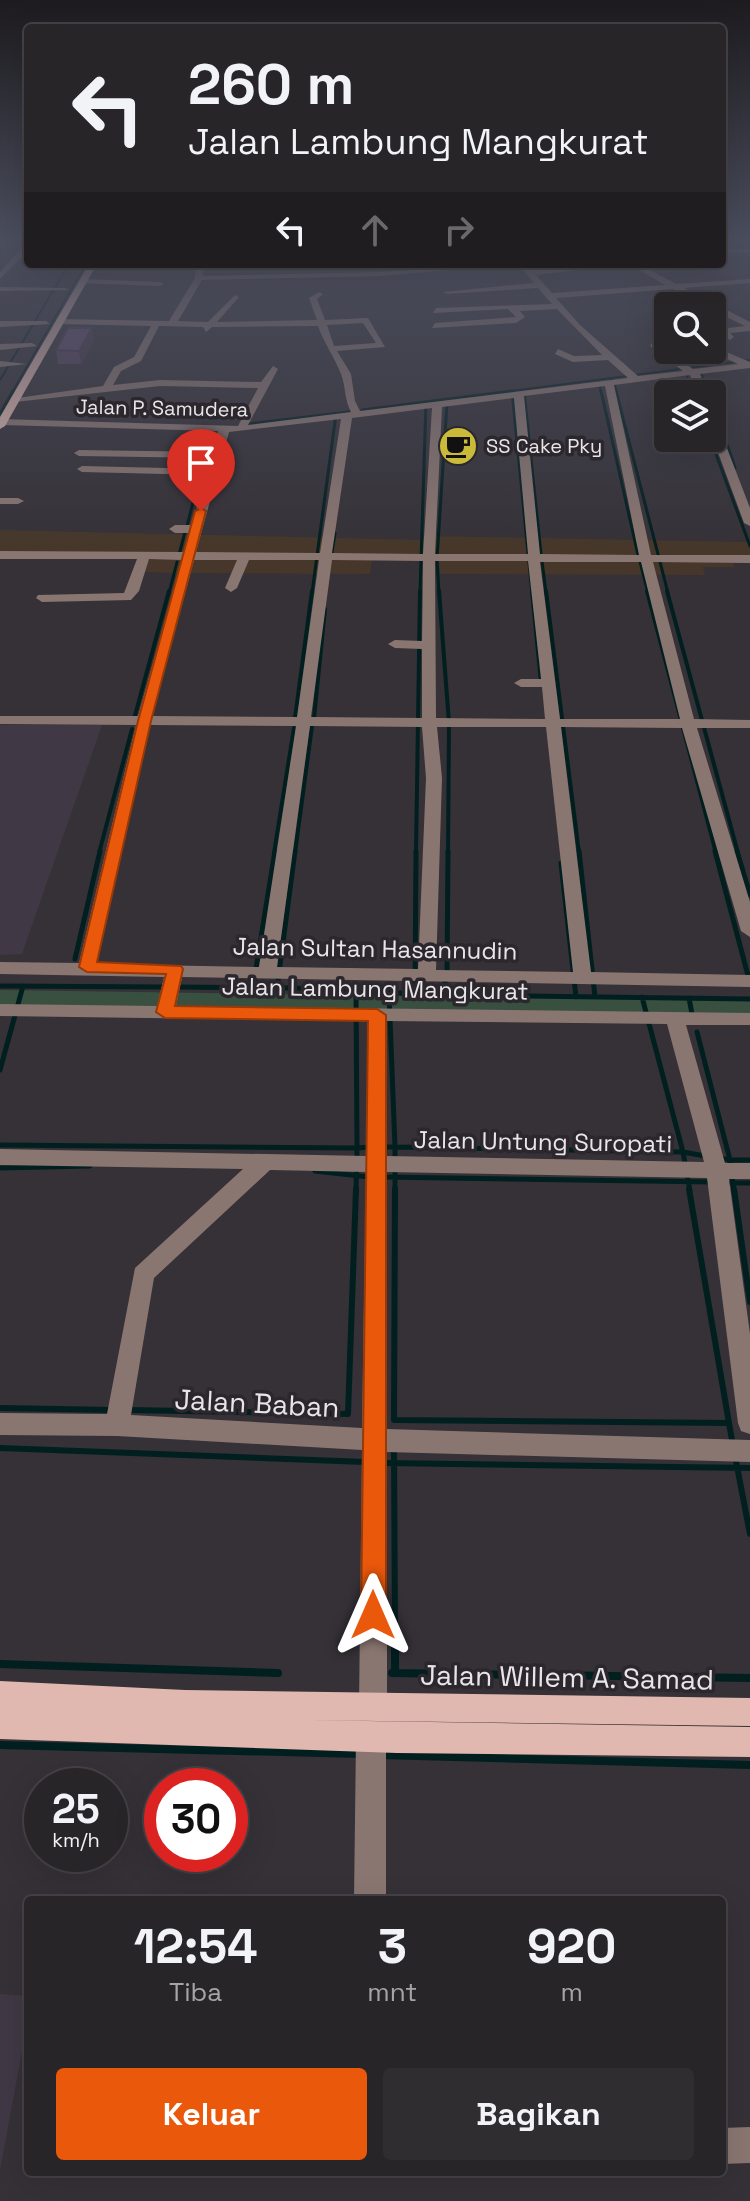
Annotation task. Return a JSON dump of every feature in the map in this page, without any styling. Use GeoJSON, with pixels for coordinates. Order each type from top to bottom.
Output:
{"type":"FeatureCollection","features":[{"type":"Feature","properties":{"kind":"main road"},"geometry":{"type":"LineString","coordinates":[[16,374],[35,341]]}},
{"type":"Feature","properties":{"kind":"main road"},"geometry":{"type":"LineString","coordinates":[[1,424],[48,341]]}},
{"type":"Feature","properties":{"kind":"main road"},"geometry":{"type":"LineString","coordinates":[[0,403],[11,384]]}},
{"type":"Feature","properties":{"kind":"main road","name":"Jalan Willem A. Samad"},"geometry":{"type":"LineString","coordinates":[[0,1695],[185,1704],[372,1722],[750,1742]]}},
{"type":"Feature","properties":{"kind":"main road","name":"Jalan Willem A. Samad"},"geometry":{"type":"LineString","coordinates":[[0,1724],[372,1722],[750,1712]]}},
{"type":"Feature","properties":{"kind":"street"},"geometry":{"type":"LineString","coordinates":[[106,390],[117,369],[138,359],[147,341]]}},
{"type":"Feature","properties":{"kind":"street"},"geometry":{"type":"LineString","coordinates":[[267,972],[293,820],[325,558],[352,415],[346,374],[328,341]]}},
{"type":"Feature","properties":{"kind":"street"},"geometry":{"type":"LineString","coordinates":[[331,349],[382,345],[379,341]]}},
{"type":"Feature","properties":{"kind":"street"},"geometry":{"type":"LineString","coordinates":[[592,341],[631,375]]}},
{"type":"Feature","properties":{"kind":"street"},"geometry":{"type":"LineString","coordinates":[[653,344],[688,369],[694,380]]}},
{"type":"Feature","properties":{"kind":"street"},"geometry":{"type":"LineString","coordinates":[[0,347],[32,346]]}},
{"type":"Feature","properties":{"kind":"street"},"geometry":{"type":"LineString","coordinates":[[558,352],[573,359],[610,357]]}},
{"type":"Feature","properties":{"kind":"street","name":"Jalan P. Samudera"},"geometry":{"type":"LineString","coordinates":[[1,424],[241,429],[544,391],[609,382],[631,375],[743,362]]}},
{"type":"Feature","properties":{"kind":"street"},"geometry":{"type":"LineString","coordinates":[[0,364],[22,364]]}},
{"type":"Feature","properties":{"kind":"street"},"geometry":{"type":"LineString","coordinates":[[241,429],[273,369]]}},
{"type":"Feature","properties":{"kind":"street"},"geometry":{"type":"LineString","coordinates":[[535,381],[544,391]]}},
{"type":"Feature","properties":{"kind":"street"},"geometry":{"type":"LineString","coordinates":[[15,399],[177,382],[264,385]]}},
{"type":"Feature","properties":{"kind":"street"},"geometry":{"type":"LineString","coordinates":[[609,382],[646,559],[688,723],[750,931]]}},
{"type":"Feature","properties":{"kind":"street"},"geometry":{"type":"LineString","coordinates":[[519,394],[534,558],[583,979]]}},
{"type":"Feature","properties":{"kind":"street"},"geometry":{"type":"LineString","coordinates":[[427,975],[434,778],[429,723],[429,557],[437,404]]}},
{"type":"Feature","properties":{"kind":"street"},"geometry":{"type":"LineString","coordinates":[[206,455],[224,430]]}},
{"type":"Feature","properties":{"kind":"street"},"geometry":{"type":"LineString","coordinates":[[723,452],[750,523]]}},
{"type":"Feature","properties":{"kind":"street"},"geometry":{"type":"LineString","coordinates":[[79,453],[206,455]]}},
{"type":"Feature","properties":{"kind":"street"},"geometry":{"type":"LineString","coordinates":[[87,967],[144,721],[211,472],[206,455]]}},
{"type":"Feature","properties":{"kind":"street"},"geometry":{"type":"LineString","coordinates":[[82,469],[211,472]]}},
{"type":"Feature","properties":{"kind":"street"},"geometry":{"type":"LineString","coordinates":[[0,501],[18,501]]}},
{"type":"Feature","properties":{"kind":"street"},"geometry":{"type":"LineString","coordinates":[[175,529],[197,529]]}},
{"type":"Feature","properties":{"kind":"street"},"geometry":{"type":"LineString","coordinates":[[0,555],[750,559]]}},
{"type":"Feature","properties":{"kind":"street"},"geometry":{"type":"LineString","coordinates":[[42,598],[127,597],[133,591],[144,556]]}},
{"type":"Feature","properties":{"kind":"street"},"geometry":{"type":"LineString","coordinates":[[231,588],[234,573],[240,568],[244,557]]}},
{"type":"Feature","properties":{"kind":"street"},"geometry":{"type":"LineString","coordinates":[[395,644],[429,645]]}},
{"type":"Feature","properties":{"kind":"street"},"geometry":{"type":"LineString","coordinates":[[521,683],[550,683]]}},
{"type":"Feature","properties":{"kind":"street"},"geometry":{"type":"LineString","coordinates":[[0,720],[750,724]]}},
{"type":"Feature","properties":{"kind":"street","name":"Jalan Sultan Hasannudin"},"geometry":{"type":"LineString","coordinates":[[0,968],[87,967],[170,992],[267,972],[750,981]]}},
{"type":"Feature","properties":{"kind":"street","name":"Jalan Lambung Mangkurat"},"geometry":{"type":"LineString","coordinates":[[0,1010],[170,992],[377,1015],[750,1019]]}},
{"type":"Feature","properties":{"kind":"street"},"geometry":{"type":"LineString","coordinates":[[370,1896],[377,1015]]}},
{"type":"Feature","properties":{"kind":"street"},"geometry":{"type":"LineString","coordinates":[[675,1018],[717,1171],[742,1317],[750,1423]]}},
{"type":"Feature","properties":{"kind":"street","name":"Jalan Untung Suropati"},"geometry":{"type":"LineString","coordinates":[[0,1157],[750,1171]]}},
{"type":"Feature","properties":{"kind":"street"},"geometry":{"type":"LineString","coordinates":[[117,1425],[143,1274],[264,1163]]}},
{"type":"Feature","properties":{"kind":"street","name":"Jalan Baban"},"geometry":{"type":"LineString","coordinates":[[0,1424],[117,1425],[374,1440],[750,1451]]}},
{"type":"Feature","properties":{"kind":"street"},"geometry":{"type":"LineString","coordinates":[[726,2146],[750,2145]]}},
{"type":"Feature","properties":{"kind":"shaded area"},"geometry":{"type":"Polygon","coordinates":[[[0,530],[425,540],[425,536],[750,542],[750,561],[733,562],[734,567],[703,567],[705,575],[440,574],[439,559],[372,560],[370,574],[141,572],[145,558],[0,553],[0,530]]]}},
{"type":"Feature","properties":{"kind":"shaded area"},"geometry":{"type":"Polygon","coordinates":[[[0,725],[102,725],[22,954],[0,955],[0,725]]]}},
{"type":"Feature","properties":{"kind":"shaded area"},"geometry":{"type":"Polygon","coordinates":[[[0,1994],[24,1996],[24,2041],[0,2170],[0,1994]]]}},
{"type":"Feature","properties":{"kind":"green space"},"geometry":{"type":"Polygon","coordinates":[[[0,990],[750,1001],[750,1016],[0,1008],[0,990]]]}},
{"type":"Feature","properties":{"kind":"building"},"geometry":{"type":"Polygon","coordinates":[[[61,341],[85,341],[79,351],[56,350],[61,341]]]}},
{"type":"Feature","properties":{"kind":"waterway"},"geometry":{"type":"LineString","coordinates":[[0,380],[23,341]]}},
{"type":"Feature","properties":{"kind":"waterway"},"geometry":{"type":"LineString","coordinates":[[12,393],[42,341]]}},
{"type":"Feature","properties":{"kind":"waterway"},"geometry":{"type":"LineString","coordinates":[[609,378],[750,360]]}},
{"type":"Feature","properties":{"kind":"waterway"},"geometry":{"type":"LineString","coordinates":[[700,370],[704,380]]}},
{"type":"Feature","properties":{"kind":"waterway"},"geometry":{"type":"LineString","coordinates":[[686,373],[688,380]]}},
{"type":"Feature","properties":{"kind":"waterway"},"geometry":{"type":"LineString","coordinates":[[512,391],[609,378]]}},
{"type":"Feature","properties":{"kind":"waterway"},"geometry":{"type":"LineString","coordinates":[[609,378],[617,393]]}},
{"type":"Feature","properties":{"kind":"waterway"},"geometry":{"type":"LineString","coordinates":[[599,382],[601,393]]}},
{"type":"Feature","properties":{"kind":"waterway"},"geometry":{"type":"LineString","coordinates":[[0,414],[13,391]]}},
{"type":"Feature","properties":{"kind":"waterway"},"geometry":{"type":"LineString","coordinates":[[362,410],[512,391]]}},
{"type":"Feature","properties":{"kind":"waterway"},"geometry":{"type":"LineString","coordinates":[[497,393],[512,391]]}},
{"type":"Feature","properties":{"kind":"waterway"},"geometry":{"type":"LineString","coordinates":[[512,391],[532,593]]}},
{"type":"Feature","properties":{"kind":"waterway"},"geometry":{"type":"LineString","coordinates":[[601,391],[638,555]]}},
{"type":"Feature","properties":{"kind":"waterway"},"geometry":{"type":"LineString","coordinates":[[616,391],[668,593]]}},
{"type":"Feature","properties":{"kind":"waterway"},"geometry":{"type":"LineString","coordinates":[[524,392],[541,554]]}},
{"type":"Feature","properties":{"kind":"waterway"},"geometry":{"type":"LineString","coordinates":[[439,593],[437,559],[447,403],[443,400]]}},
{"type":"Feature","properties":{"kind":"waterway"},"geometry":{"type":"LineString","coordinates":[[420,593],[426,402]]}},
{"type":"Feature","properties":{"kind":"waterway"},"geometry":{"type":"LineString","coordinates":[[248,424],[349,412],[351,417]]}},
{"type":"Feature","properties":{"kind":"waterway"},"geometry":{"type":"LineString","coordinates":[[312,593],[336,414]]}},
{"type":"Feature","properties":{"kind":"waterway"},"geometry":{"type":"LineString","coordinates":[[201,469],[213,432]]}},
{"type":"Feature","properties":{"kind":"waterway"},"geometry":{"type":"LineString","coordinates":[[726,442],[735,468]]}},
{"type":"Feature","properties":{"kind":"waterway"},"geometry":{"type":"LineString","coordinates":[[715,452],[750,546]]}},
{"type":"Feature","properties":{"kind":"waterway"},"geometry":{"type":"LineString","coordinates":[[187,526],[200,475]]}},
{"type":"Feature","properties":{"kind":"waterway"},"geometry":{"type":"LineString","coordinates":[[179,555],[185,532]]}},
{"type":"Feature","properties":{"kind":"waterway"},"geometry":{"type":"LineString","coordinates":[[331,559],[335,533]]}},
{"type":"Feature","properties":{"kind":"waterway"},"geometry":{"type":"LineString","coordinates":[[542,561],[546,593]]}},
{"type":"Feature","properties":{"kind":"waterway"},"geometry":{"type":"LineString","coordinates":[[169,593],[177,562]]}},
{"type":"Feature","properties":{"kind":"waterway"},"geometry":{"type":"LineString","coordinates":[[640,562],[648,593]]}},
{"type":"Feature","properties":{"kind":"waterway"},"geometry":{"type":"LineString","coordinates":[[134,719],[169,591]]}},
{"type":"Feature","properties":{"kind":"waterway"},"geometry":{"type":"LineString","coordinates":[[295,718],[312,591]]}},
{"type":"Feature","properties":{"kind":"waterway"},"geometry":{"type":"LineString","coordinates":[[416,853],[420,591]]}},
{"type":"Feature","properties":{"kind":"waterway"},"geometry":{"type":"LineString","coordinates":[[439,591],[449,723],[448,853]]}},
{"type":"Feature","properties":{"kind":"waterway"},"geometry":{"type":"LineString","coordinates":[[532,591],[541,682]]}},
{"type":"Feature","properties":{"kind":"waterway"},"geometry":{"type":"LineString","coordinates":[[546,591],[579,853]]}},
{"type":"Feature","properties":{"kind":"waterway"},"geometry":{"type":"LineString","coordinates":[[647,591],[716,853]]}},
{"type":"Feature","properties":{"kind":"waterway"},"geometry":{"type":"LineString","coordinates":[[667,591],[738,853]]}},
{"type":"Feature","properties":{"kind":"waterway"},"geometry":{"type":"LineString","coordinates":[[314,718],[325,609]]}},
{"type":"Feature","properties":{"kind":"waterway"},"geometry":{"type":"LineString","coordinates":[[295,853],[312,726]]}},
{"type":"Feature","properties":{"kind":"waterway"},"geometry":{"type":"LineString","coordinates":[[274,853],[294,728]]}},
{"type":"Feature","properties":{"kind":"waterway"},"geometry":{"type":"LineString","coordinates":[[99,853],[132,729]]}},
{"type":"Feature","properties":{"kind":"waterway"},"geometry":{"type":"LineString","coordinates":[[75,959],[100,851]]}},
{"type":"Feature","properties":{"kind":"waterway"},"geometry":{"type":"LineString","coordinates":[[253,987],[275,851]]}},
{"type":"Feature","properties":{"kind":"waterway"},"geometry":{"type":"LineString","coordinates":[[277,988],[295,851]]}},
{"type":"Feature","properties":{"kind":"waterway"},"geometry":{"type":"LineString","coordinates":[[415,994],[416,851]]}},
{"type":"Feature","properties":{"kind":"waterway"},"geometry":{"type":"LineString","coordinates":[[442,995],[447,975],[448,851]]}},
{"type":"Feature","properties":{"kind":"waterway"},"geometry":{"type":"LineString","coordinates":[[579,851],[595,997]]}},
{"type":"Feature","properties":{"kind":"waterway"},"geometry":{"type":"LineString","coordinates":[[715,851],[750,983]]}},
{"type":"Feature","properties":{"kind":"waterway"},"geometry":{"type":"LineString","coordinates":[[737,851],[750,895]]}},
{"type":"Feature","properties":{"kind":"waterway"},"geometry":{"type":"LineString","coordinates":[[561,863],[576,997]]}},
{"type":"Feature","properties":{"kind":"waterway"},"geometry":{"type":"LineString","coordinates":[[0,986],[23,986]]}},
{"type":"Feature","properties":{"kind":"waterway"},"geometry":{"type":"LineString","coordinates":[[0,1070],[23,986]]}},
{"type":"Feature","properties":{"kind":"waterway"},"geometry":{"type":"LineString","coordinates":[[23,986],[165,987]]}},
{"type":"Feature","properties":{"kind":"waterway"},"geometry":{"type":"LineString","coordinates":[[175,987],[277,988]]}},
{"type":"Feature","properties":{"kind":"waterway"},"geometry":{"type":"LineString","coordinates":[[277,988],[356,991]]}},
{"type":"Feature","properties":{"kind":"waterway"},"geometry":{"type":"LineString","coordinates":[[356,991],[415,994]]}},
{"type":"Feature","properties":{"kind":"waterway"},"geometry":{"type":"LineString","coordinates":[[356,991],[357,1148]]}},
{"type":"Feature","properties":{"kind":"waterway"},"geometry":{"type":"LineString","coordinates":[[389,993],[395,1147]]}},
{"type":"Feature","properties":{"kind":"waterway"},"geometry":{"type":"LineString","coordinates":[[415,994],[442,995]]}},
{"type":"Feature","properties":{"kind":"waterway"},"geometry":{"type":"LineString","coordinates":[[442,995],[576,997]]}},
{"type":"Feature","properties":{"kind":"waterway"},"geometry":{"type":"LineString","coordinates":[[576,997],[595,997]]}},
{"type":"Feature","properties":{"kind":"waterway"},"geometry":{"type":"LineString","coordinates":[[595,997],[642,998]]}},
{"type":"Feature","properties":{"kind":"waterway"},"geometry":{"type":"LineString","coordinates":[[642,998],[689,998]]}},
{"type":"Feature","properties":{"kind":"waterway"},"geometry":{"type":"LineString","coordinates":[[642,998],[683,1152]]}},
{"type":"Feature","properties":{"kind":"waterway"},"geometry":{"type":"LineString","coordinates":[[689,998],[750,999]]}},
{"type":"Feature","properties":{"kind":"waterway"},"geometry":{"type":"LineString","coordinates":[[689,998],[692,1014]]}},
{"type":"Feature","properties":{"kind":"waterway"},"geometry":{"type":"LineString","coordinates":[[697,1032],[730,1160]]}},
{"type":"Feature","properties":{"kind":"waterway"},"geometry":{"type":"LineString","coordinates":[[0,1145],[357,1148]]}},
{"type":"Feature","properties":{"kind":"waterway"},"geometry":{"type":"LineString","coordinates":[[357,1148],[372,1147]]}},
{"type":"Feature","properties":{"kind":"waterway"},"geometry":{"type":"LineString","coordinates":[[382,1147],[395,1147]]}},
{"type":"Feature","properties":{"kind":"waterway"},"geometry":{"type":"LineString","coordinates":[[395,1147],[683,1152]]}},
{"type":"Feature","properties":{"kind":"waterway"},"geometry":{"type":"LineString","coordinates":[[395,1147],[395,1177]]}},
{"type":"Feature","properties":{"kind":"waterway"},"geometry":{"type":"LineString","coordinates":[[356,1176],[357,1148]]}},
{"type":"Feature","properties":{"kind":"waterway"},"geometry":{"type":"LineString","coordinates":[[683,1152],[705,1156]]}},
{"type":"Feature","properties":{"kind":"waterway"},"geometry":{"type":"LineString","coordinates":[[683,1152],[688,1182]]}},
{"type":"Feature","properties":{"kind":"waterway"},"geometry":{"type":"LineString","coordinates":[[719,1158],[730,1160]]}},
{"type":"Feature","properties":{"kind":"waterway"},"geometry":{"type":"LineString","coordinates":[[730,1160],[750,1160]]}},
{"type":"Feature","properties":{"kind":"waterway"},"geometry":{"type":"LineString","coordinates":[[730,1160],[733,1183]]}},
{"type":"Feature","properties":{"kind":"waterway"},"geometry":{"type":"LineString","coordinates":[[0,1168],[90,1166]]}},
{"type":"Feature","properties":{"kind":"waterway"},"geometry":{"type":"LineString","coordinates":[[315,1171],[356,1176]]}},
{"type":"Feature","properties":{"kind":"waterway"},"geometry":{"type":"LineString","coordinates":[[356,1176],[356,1191]]}},
{"type":"Feature","properties":{"kind":"waterway"},"geometry":{"type":"LineString","coordinates":[[356,1176],[369,1177]]}},
{"type":"Feature","properties":{"kind":"waterway"},"geometry":{"type":"LineString","coordinates":[[383,1177],[395,1177]]}},
{"type":"Feature","properties":{"kind":"waterway"},"geometry":{"type":"LineString","coordinates":[[395,1177],[688,1182]]}},
{"type":"Feature","properties":{"kind":"waterway"},"geometry":{"type":"LineString","coordinates":[[395,1177],[395,1189]]}},
{"type":"Feature","properties":{"kind":"waterway"},"geometry":{"type":"LineString","coordinates":[[688,1182],[713,1182]]}},
{"type":"Feature","properties":{"kind":"waterway"},"geometry":{"type":"LineString","coordinates":[[688,1182],[690,1191]]}},
{"type":"Feature","properties":{"kind":"waterway"},"geometry":{"type":"LineString","coordinates":[[733,1183],[750,1183]]}},
{"type":"Feature","properties":{"kind":"waterway"},"geometry":{"type":"LineString","coordinates":[[733,1183],[734,1191]]}},
{"type":"Feature","properties":{"kind":"waterway"},"geometry":{"type":"LineString","coordinates":[[128,1410],[348,1414],[356,1189]]}},
{"type":"Feature","properties":{"kind":"waterway"},"geometry":{"type":"LineString","coordinates":[[395,1189],[394,1420],[729,1423]]}},
{"type":"Feature","properties":{"kind":"waterway"},"geometry":{"type":"LineString","coordinates":[[689,1189],[729,1423]]}},
{"type":"Feature","properties":{"kind":"waterway"},"geometry":{"type":"LineString","coordinates":[[734,1189],[750,1302]]}},
{"type":"Feature","properties":{"kind":"waterway"},"geometry":{"type":"LineString","coordinates":[[0,1408],[114,1410]]}},
{"type":"Feature","properties":{"kind":"waterway"},"geometry":{"type":"LineString","coordinates":[[729,1423],[733,1446]]}},
{"type":"Feature","properties":{"kind":"waterway"},"geometry":{"type":"LineString","coordinates":[[0,1448],[365,1462]]}},
{"type":"Feature","properties":{"kind":"waterway"},"geometry":{"type":"LineString","coordinates":[[394,1449],[394,1463]]}},
{"type":"Feature","properties":{"kind":"waterway"},"geometry":{"type":"LineString","coordinates":[[735,1456],[737,1468]]}},
{"type":"Feature","properties":{"kind":"waterway"},"geometry":{"type":"LineString","coordinates":[[383,1463],[394,1463]]}},
{"type":"Feature","properties":{"kind":"waterway"},"geometry":{"type":"LineString","coordinates":[[394,1463],[737,1468]]}},
{"type":"Feature","properties":{"kind":"waterway"},"geometry":{"type":"LineString","coordinates":[[394,1463],[395,1630]]}},
{"type":"Feature","properties":{"kind":"waterway"},"geometry":{"type":"LineString","coordinates":[[737,1468],[750,1468]]}},
{"type":"Feature","properties":{"kind":"waterway"},"geometry":{"type":"LineString","coordinates":[[737,1468],[750,1534]]}},
{"type":"Feature","properties":{"kind":"waterway"},"geometry":{"type":"LineString","coordinates":[[395,1630],[395,1673]]}},
{"type":"Feature","properties":{"kind":"waterway"},"geometry":{"type":"LineString","coordinates":[[0,1664],[278,1673]]}},
{"type":"Feature","properties":{"kind":"waterway"},"geometry":{"type":"LineString","coordinates":[[392,1673],[750,1678]]}},
{"type":"Feature","properties":{"kind":"waterway"},"geometry":{"type":"LineString","coordinates":[[0,1745],[361,1754]]}},
{"type":"Feature","properties":{"kind":"waterway"},"geometry":{"type":"LineString","coordinates":[[379,1755],[750,1765]]}},
{"type":"Feature","properties":{"kind":"place","name":"SS Cake Pky"},"geometry":{"type":"Point","coordinates":[458,446]}},
{"type":"Feature","properties":{"kind":"route"},"geometry":{"type":"LineString","coordinates":[[201,511],[144,721],[87,967],[175,969],[165,1012],[377,1015],[373,1615]]}}]}
